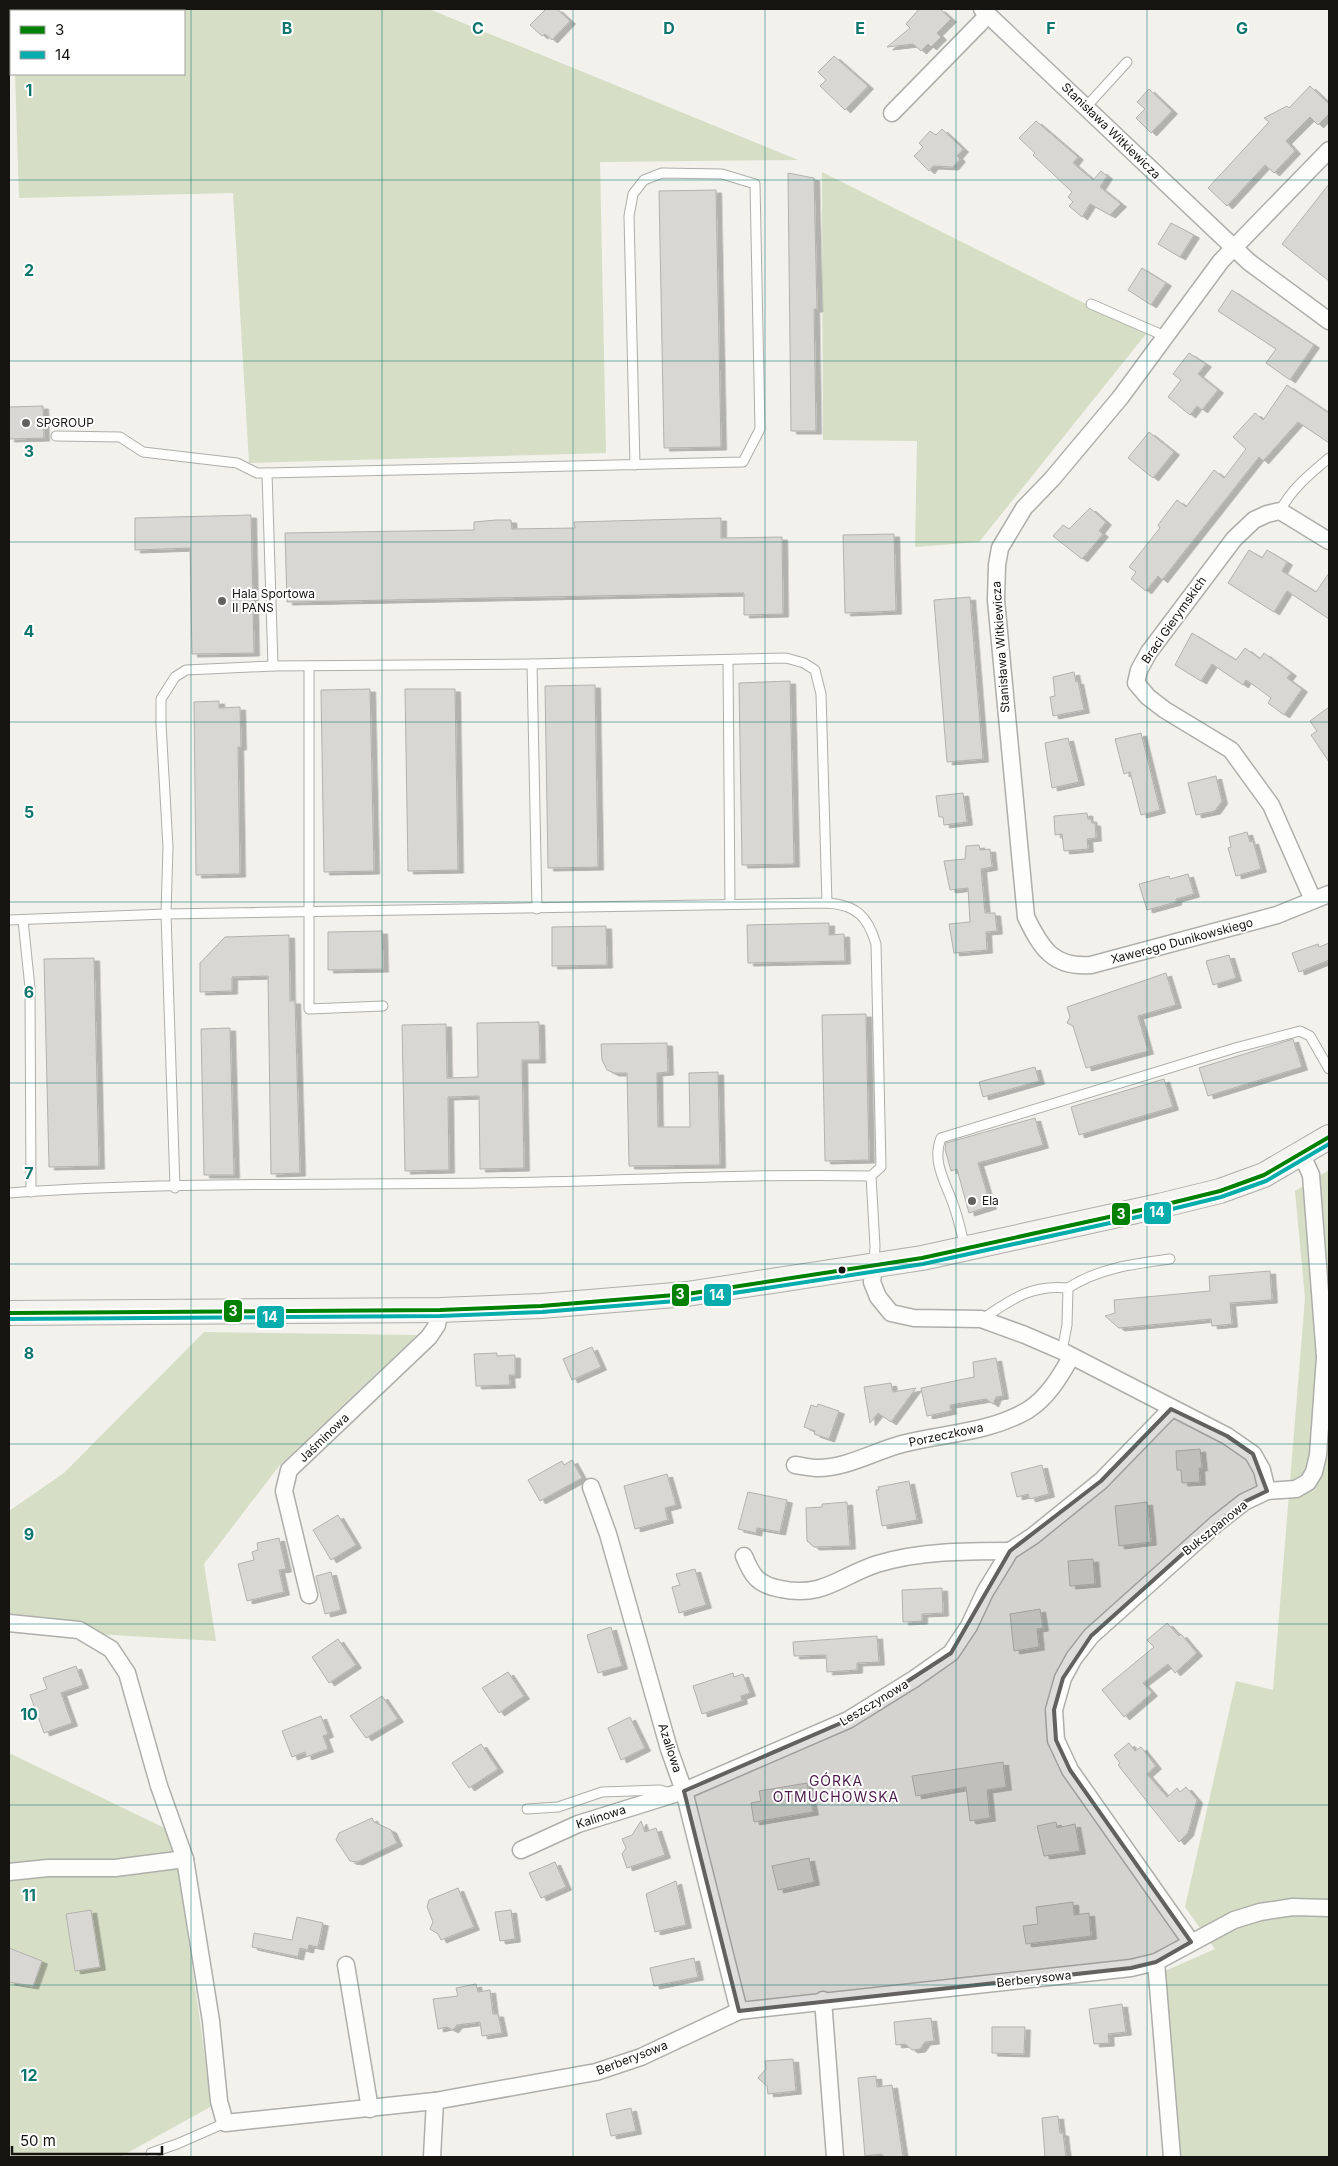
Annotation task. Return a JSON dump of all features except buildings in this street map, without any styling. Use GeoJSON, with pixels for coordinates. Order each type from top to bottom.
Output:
{"type":"FeatureCollection","features":[{"type":"Feature","properties":{"kind":"main road"},"geometry":{"type":"LineString","coordinates":[[9,1313],[440,1310],[550,1305],[687,1294],[874,1266],[1159,1206],[1220,1191],[1264,1175],[1329,1137]]}},
{"type":"Feature","properties":{"kind":"street","name":"Stanisława Witkiewicza"},"geometry":{"type":"LineString","coordinates":[[892,113],[985,12],[1234,248]]}},
{"type":"Feature","properties":{"kind":"street","name":"Stanisława Witkiewicza"},"geometry":{"type":"LineString","coordinates":[[1039,943],[1026,917],[996,600],[998,557],[1008,531],[1024,508],[1052,479],[1120,398],[1222,261],[1329,150]]}},
{"type":"Feature","properties":{"kind":"street"},"geometry":{"type":"LineString","coordinates":[[1234,248],[1270,279],[1329,321]]}},
{"type":"Feature","properties":{"kind":"street"},"geometry":{"type":"LineString","coordinates":[[1280,511],[1329,541]]}},
{"type":"Feature","properties":{"kind":"street","name":"Braci Gierymskich"},"geometry":{"type":"LineString","coordinates":[[1280,511],[1254,520],[1234,539],[1149,652],[1139,670],[1136,683],[1148,697],[1165,710],[1231,750],[1271,805],[1313,900]]}},
{"type":"Feature","properties":{"kind":"street","name":"Xawerego Dunikowskiego"},"geometry":{"type":"LineString","coordinates":[[1039,943],[1058,961],[1074,966],[1091,965],[1277,915],[1329,894]]}},
{"type":"Feature","properties":{"kind":"street"},"geometry":{"type":"LineString","coordinates":[[874,1266],[872,1282],[878,1297],[891,1313],[914,1318],[981,1319],[1025,1335],[1149,1395],[1171,1409],[1227,1436],[1253,1454],[1262,1470],[1267,1491],[1296,1489],[1308,1482],[1314,1472],[1318,1455],[1325,1357],[1324,1285],[1311,1175],[1302,1154]]}},
{"type":"Feature","properties":{"kind":"street","name":"Jaśminowa"},"geometry":{"type":"LineString","coordinates":[[309,1595],[284,1491],[289,1470],[429,1337],[437,1325],[440,1310]]}},
{"type":"Feature","properties":{"kind":"street","name":"Porzeczkowa"},"geometry":{"type":"LineString","coordinates":[[795,1465],[819,1468],[846,1463],[902,1444],[976,1430],[1003,1421],[1028,1410],[1046,1395],[1060,1376],[1066,1354]]}},
{"type":"Feature","properties":{"kind":"street","name":"Leszczynowa"},"geometry":{"type":"LineString","coordinates":[[679,1792],[848,1720],[951,1652],[969,1626],[985,1592],[1010,1551],[1033,1536],[1101,1481],[1171,1409]]}},
{"type":"Feature","properties":{"kind":"street","name":"Azaliowa"},"geometry":{"type":"LineString","coordinates":[[591,1487],[608,1534],[669,1749],[727,1972],[739,2011]]}},
{"type":"Feature","properties":{"kind":"street","name":"Bukszpanowa"},"geometry":{"type":"LineString","coordinates":[[1191,1942],[1070,1770],[1056,1740],[1054,1710],[1063,1678],[1074,1658],[1091,1636],[1216,1524],[1244,1502],[1267,1491]]}},
{"type":"Feature","properties":{"kind":"street"},"geometry":{"type":"LineString","coordinates":[[744,1556],[752,1575],[770,1587],[798,1593],[821,1589],[877,1564],[914,1557],[965,1551],[1010,1551]]}},
{"type":"Feature","properties":{"kind":"street"},"geometry":{"type":"LineString","coordinates":[[9,1623],[79,1630],[111,1649],[127,1673],[159,1786],[185,1859],[211,2021],[219,2101],[225,2123]]}},
{"type":"Feature","properties":{"kind":"street","name":"Kalinowa"},"geometry":{"type":"LineString","coordinates":[[521,1850],[578,1824],[679,1792]]}},
{"type":"Feature","properties":{"kind":"street"},"geometry":{"type":"LineString","coordinates":[[9,1872],[48,1868],[115,1868],[185,1859]]}},
{"type":"Feature","properties":{"kind":"street","name":"Berberysowa"},"geometry":{"type":"LineString","coordinates":[[225,2123],[435,2101],[596,2072],[641,2057],[739,2011],[823,2000],[1131,1968],[1156,1962],[1234,1920],[1260,1912],[1293,1907],[1329,1908]]}},
{"type":"Feature","properties":{"kind":"street"},"geometry":{"type":"LineString","coordinates":[[1156,1962],[1172,2157]]}},
{"type":"Feature","properties":{"kind":"street"},"geometry":{"type":"LineString","coordinates":[[346,1965],[370,2109]]}},
{"type":"Feature","properties":{"kind":"street"},"geometry":{"type":"LineString","coordinates":[[823,2000],[835,2157]]}},
{"type":"Feature","properties":{"kind":"street"},"geometry":{"type":"LineString","coordinates":[[432,2157],[435,2101]]}},
{"type":"Feature","properties":{"kind":"lane"},"geometry":{"type":"LineString","coordinates":[[1086,107],[1127,62]]}},
{"type":"Feature","properties":{"kind":"lane"},"geometry":{"type":"LineString","coordinates":[[56,436],[120,437],[143,452],[237,463],[256,473],[636,465],[743,462],[760,429],[755,184],[722,174],[662,173],[644,180],[633,194],[629,216],[636,465]]}},
{"type":"Feature","properties":{"kind":"lane"},"geometry":{"type":"LineString","coordinates":[[1091,304],[1167,337]]}},
{"type":"Feature","properties":{"kind":"lane"},"geometry":{"type":"LineString","coordinates":[[1280,511],[1288,497],[1302,480],[1329,458]]}},
{"type":"Feature","properties":{"kind":"lane"},"geometry":{"type":"LineString","coordinates":[[267,473],[273,666]]}},
{"type":"Feature","properties":{"kind":"lane"},"geometry":{"type":"LineString","coordinates":[[175,1188],[166,914],[168,847],[160,724],[161,699],[175,677],[186,670],[273,666],[532,664],[786,658],[804,663],[815,670],[821,694],[827,904]]}},
{"type":"Feature","properties":{"kind":"lane"},"geometry":{"type":"LineString","coordinates":[[728,660],[730,904]]}},
{"type":"Feature","properties":{"kind":"lane"},"geometry":{"type":"LineString","coordinates":[[532,664],[537,909]]}},
{"type":"Feature","properties":{"kind":"lane"},"geometry":{"type":"LineString","coordinates":[[309,666],[309,1009],[383,1006]]}},
{"type":"Feature","properties":{"kind":"lane"},"geometry":{"type":"LineString","coordinates":[[9,920],[309,911],[841,904],[859,912],[871,926],[876,944],[881,1167],[871,1176],[820,1175],[602,1182],[175,1188],[9,1194]]}},
{"type":"Feature","properties":{"kind":"lane"},"geometry":{"type":"LineString","coordinates":[[23,920],[30,988],[31,1192]]}},
{"type":"Feature","properties":{"kind":"lane"},"geometry":{"type":"LineString","coordinates":[[965,1248],[952,1202],[942,1179],[936,1150],[940,1138],[1235,1048],[1300,1031],[1310,1036],[1329,1069]]}},
{"type":"Feature","properties":{"kind":"lane"},"geometry":{"type":"LineString","coordinates":[[871,1176],[875,1246],[874,1266]]}},
{"type":"Feature","properties":{"kind":"lane"},"geometry":{"type":"LineString","coordinates":[[981,1319],[1015,1298],[1036,1289],[1050,1286],[1068,1288],[1085,1277],[1116,1267],[1170,1259]]}},
{"type":"Feature","properties":{"kind":"lane"},"geometry":{"type":"LineString","coordinates":[[1066,1354],[1068,1288]]}},
{"type":"Feature","properties":{"kind":"lane"},"geometry":{"type":"LineString","coordinates":[[527,1810],[558,1807],[602,1792],[660,1790],[679,1792]]}},
{"type":"Feature","properties":{"kind":"lane"},"geometry":{"type":"LineString","coordinates":[[151,2153],[225,2123]]}},
{"type":"Feature","properties":{"kind":"highlighted area"},"geometry":{"type":"Polygon","coordinates":[[[1171,1409],[1227,1436],[1253,1454],[1267,1491],[1244,1502],[1216,1524],[1091,1636],[1063,1678],[1054,1710],[1056,1740],[1070,1770],[1191,1942],[1156,1962],[1131,1968],[739,2011],[684,1791],[848,1720],[951,1653],[1010,1551],[1101,1481],[1171,1409]]]}},
{"type":"Feature","properties":{"kind":"green space"},"geometry":{"type":"Polygon","coordinates":[[[429,9],[798,160],[600,162],[606,453],[249,463],[233,193],[19,198],[15,75],[185,75],[185,10],[14,10],[429,9]]]}},
{"type":"Feature","properties":{"kind":"green space"},"geometry":{"type":"Polygon","coordinates":[[[822,172],[1146,334],[979,542],[915,547],[917,441],[823,440],[822,172]]]}},
{"type":"Feature","properties":{"kind":"green space"},"geometry":{"type":"Polygon","coordinates":[[[1329,1170],[1329,2157],[1178,2157],[1165,1971],[1215,1949],[1185,1907],[1236,1681],[1273,1690],[1305,1298],[1295,1191],[1329,1170]]]}},
{"type":"Feature","properties":{"kind":"green space"},"geometry":{"type":"Polygon","coordinates":[[[204,1332],[417,1335],[279,1466],[204,1564],[216,1641],[9,1629],[9,1511],[64,1473],[204,1332]]]}},
{"type":"Feature","properties":{"kind":"green space"},"geometry":{"type":"Polygon","coordinates":[[[9,1753],[173,1832],[212,2106],[120,2157],[9,2157],[9,1753]]]}},
{"type":"Feature","properties":{"kind":"transit line","name":"3"},"geometry":{"type":"LineString","coordinates":[[9,1313],[440,1310],[541,1306],[687,1294],[922,1258],[1159,1206],[1220,1191],[1264,1175],[1329,1137]]}},
{"type":"Feature","properties":{"kind":"transit line","name":"14"},"geometry":{"type":"LineString","coordinates":[[9,1319],[440,1316],[542,1312],[688,1300],[923,1264],[1160,1212],[1221,1197],[1266,1181],[1329,1144]]}},
{"type":"Feature","properties":{"kind":"place","name":"SPGROUP"},"geometry":{"type":"Point","coordinates":[26,423]}},
{"type":"Feature","properties":{"kind":"place","name":"Hala Sportowa II PANS"},"geometry":{"type":"Point","coordinates":[222,601]}},
{"type":"Feature","properties":{"kind":"place","name":"Ela"},"geometry":{"type":"Point","coordinates":[972,1201]}},
{"type":"Feature","properties":{"kind":"district","name":"GÓRKA OTMUCHOWSKA"},"geometry":{"type":"Point","coordinates":[836,1789]}}]}
